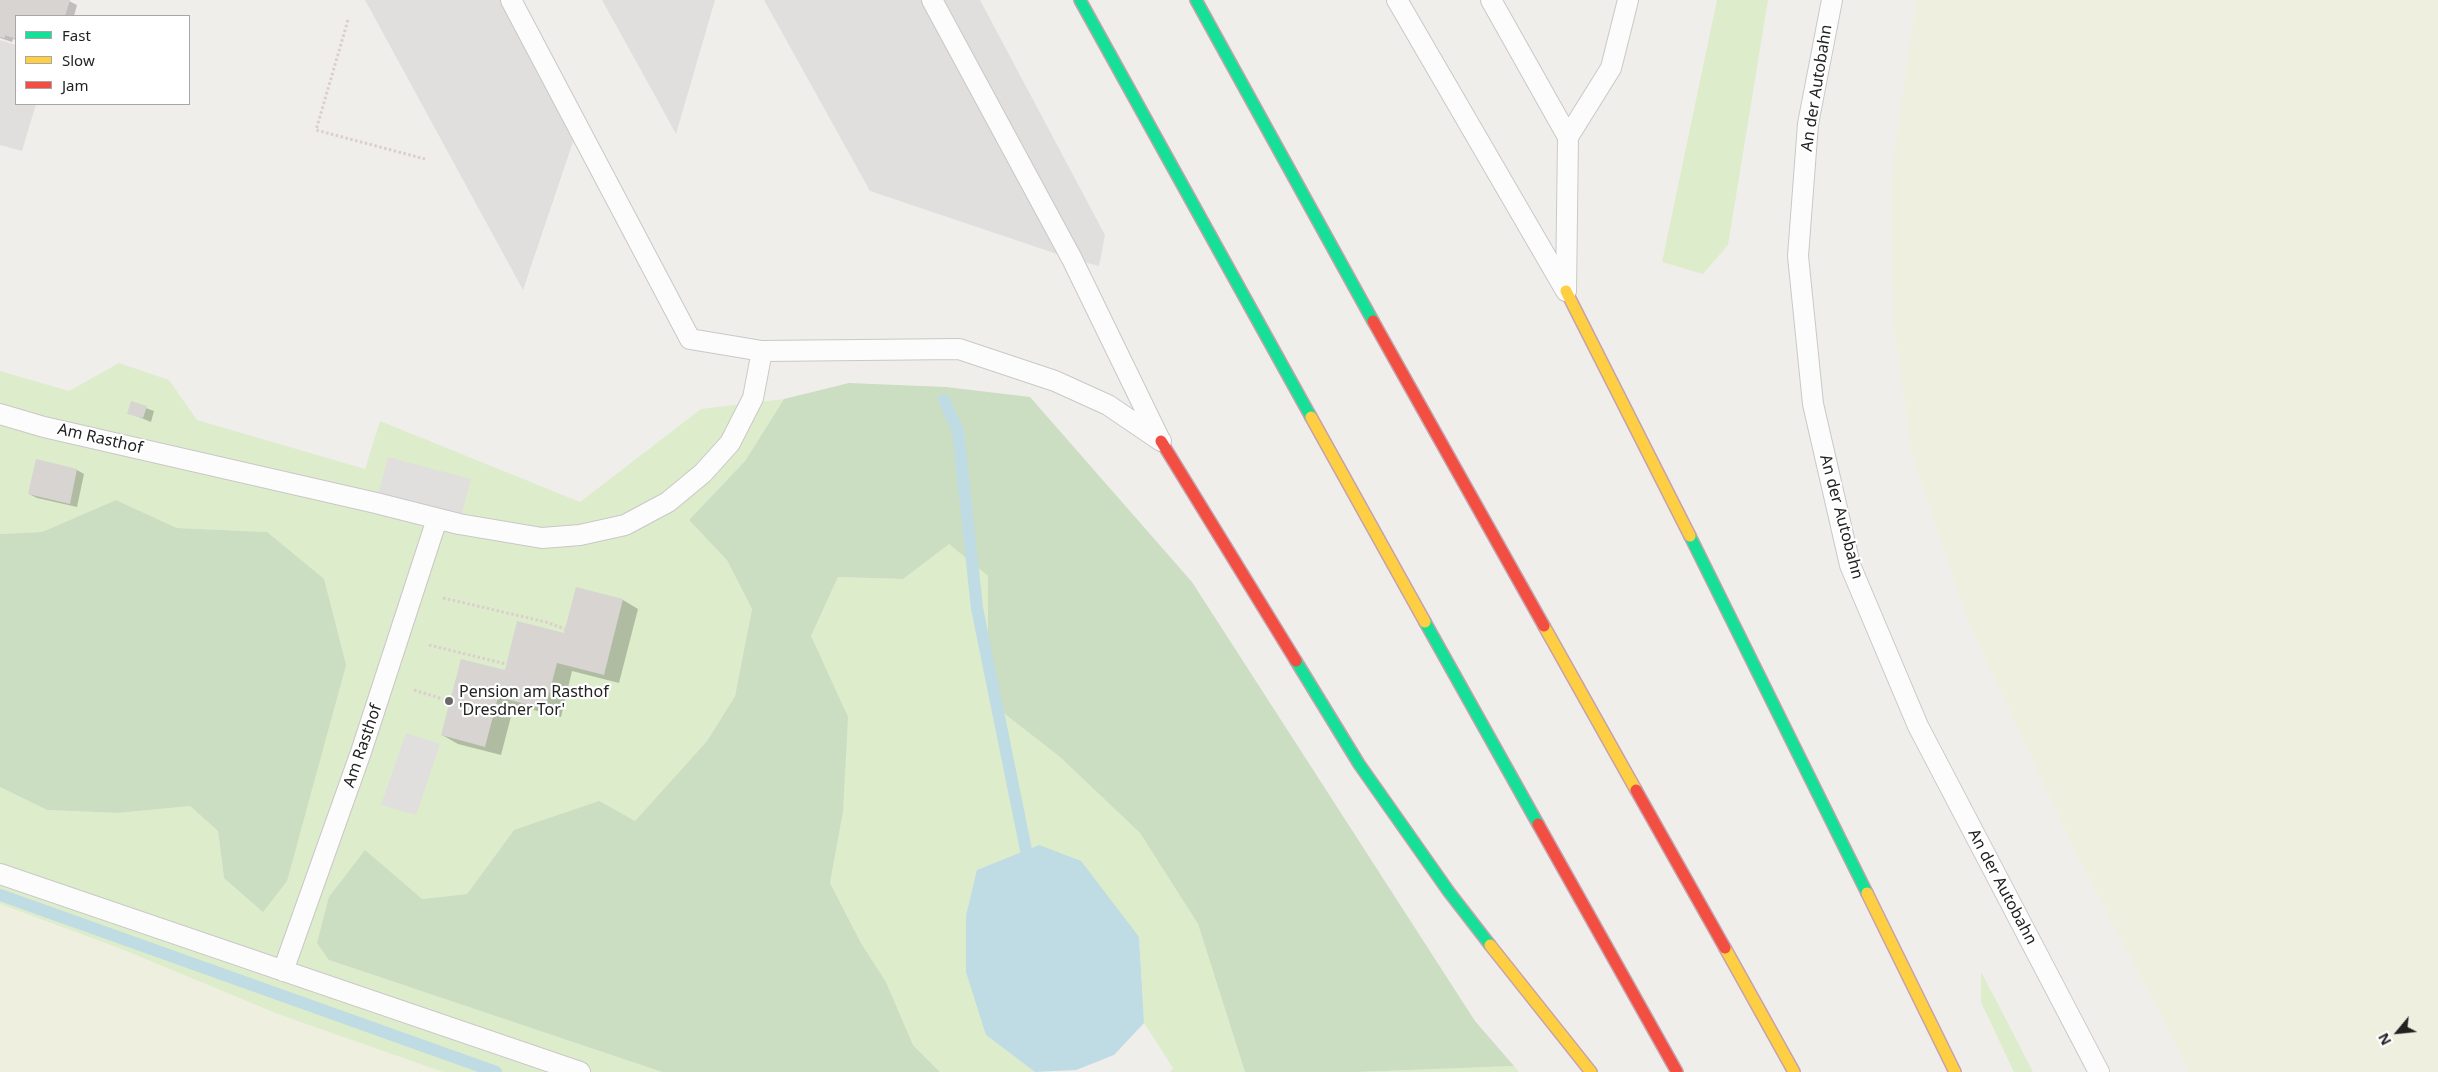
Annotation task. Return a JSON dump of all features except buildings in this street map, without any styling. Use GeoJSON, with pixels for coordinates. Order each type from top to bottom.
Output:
{"type":"FeatureCollection","features":[{"type":"Feature","properties":{"kind":"highway"},"geometry":{"type":"LineString","coordinates":[[1080,0],[1397,574],[1676,1072]]}},
{"type":"Feature","properties":{"kind":"highway"},"geometry":{"type":"LineString","coordinates":[[1196,0],[1427,419],[1794,1072]]}},
{"type":"Feature","properties":{"kind":"highway"},"geometry":{"type":"LineString","coordinates":[[1566,290],[1756,667],[1955,1072]]}},
{"type":"Feature","properties":{"kind":"highway"},"geometry":{"type":"LineString","coordinates":[[1161,441],[1359,764],[1449,892],[1591,1072]]}},
{"type":"Feature","properties":{"kind":"lane"},"geometry":{"type":"LineString","coordinates":[[511,0],[690,339],[762,351],[959,349],[1055,380],[1108,405],[1161,441]]}},
{"type":"Feature","properties":{"kind":"lane"},"geometry":{"type":"LineString","coordinates":[[932,0],[1072,259],[1161,441]]}},
{"type":"Feature","properties":{"kind":"lane"},"geometry":{"type":"LineString","coordinates":[[1397,0],[1566,290]]}},
{"type":"Feature","properties":{"kind":"lane"},"geometry":{"type":"LineString","coordinates":[[1491,0],[1568,137],[1566,290]]}},
{"type":"Feature","properties":{"kind":"lane"},"geometry":{"type":"LineString","coordinates":[[1568,137],[1611,68],[1628,0]]}},
{"type":"Feature","properties":{"kind":"lane","name":"An der Autobahn"},"geometry":{"type":"LineString","coordinates":[[1832,0],[1808,124],[1798,256],[1813,404],[1850,565],[1918,726],[2099,1072]]}},
{"type":"Feature","properties":{"kind":"lane","name":"Am Rasthof"},"geometry":{"type":"LineString","coordinates":[[0,414],[459,524],[542,538],[580,536],[625,525],[668,502],[703,473],[730,443],[753,398],[762,351]]}},
{"type":"Feature","properties":{"kind":"lane","name":"Am Rasthof"},"geometry":{"type":"LineString","coordinates":[[282,971],[361,752],[437,518]]}},
{"type":"Feature","properties":{"kind":"lane"},"geometry":{"type":"LineString","coordinates":[[0,874],[580,1072]]}},
{"type":"Feature","properties":{"kind":"path"},"geometry":{"type":"LineString","coordinates":[[348,20],[316,130],[425,159]]}},
{"type":"Feature","properties":{"kind":"path"},"geometry":{"type":"LineString","coordinates":[[442,598],[546,622],[565,629]]}},
{"type":"Feature","properties":{"kind":"path"},"geometry":{"type":"LineString","coordinates":[[425,644],[506,664]]}},
{"type":"Feature","properties":{"kind":"path"},"geometry":{"type":"LineString","coordinates":[[408,689],[449,700]]}},
{"type":"Feature","properties":{"kind":"green space"},"geometry":{"type":"Polygon","coordinates":[[[1717,0],[1768,0],[1728,245],[1703,274],[1662,262],[1717,0]]]}},
{"type":"Feature","properties":{"kind":"green space"},"geometry":{"type":"Polygon","coordinates":[[[1916,0],[2438,0],[2438,1072],[2190,1072],[2075,851],[1969,623],[1912,453],[1893,323],[1891,179],[1916,0]]]}},
{"type":"Feature","properties":{"kind":"green space"},"geometry":{"type":"Polygon","coordinates":[[[119,363],[169,380],[197,420],[365,469],[380,421],[580,502],[701,409],[784,399],[745,461],[689,520],[727,559],[752,609],[735,696],[707,741],[635,821],[514,830],[467,894],[422,899],[329,960],[662,1072],[443,1072],[278,1014],[119,948],[0,904],[0,787],[47,810],[118,813],[190,806],[218,831],[224,878],[267,532],[177,528],[116,500],[42,532],[0,534],[0,371],[69,391],[119,363]]]}},
{"type":"Feature","properties":{"kind":"green space"},"geometry":{"type":"Polygon","coordinates":[[[849,383],[946,387],[1030,397],[1192,582],[1475,1021],[1514,1066],[1357,1072],[1245,1072],[1198,924],[1140,833],[1060,757],[1001,711],[988,654],[988,576],[949,544],[903,579],[838,577],[811,636],[848,717],[843,812],[830,883],[861,943],[886,982],[913,1045],[940,1072],[662,1072],[329,960],[317,943],[329,897],[365,850],[422,899],[467,894],[514,830],[599,801],[635,821],[707,741],[735,696],[752,609],[727,560],[689,520],[745,461],[784,399],[849,383]]]}},
{"type":"Feature","properties":{"kind":"green space"},"geometry":{"type":"Polygon","coordinates":[[[116,500],[177,528],[267,532],[324,579],[346,665],[287,881],[263,912],[224,878],[218,831],[190,806],[118,813],[47,810],[0,787],[0,534],[42,532],[116,500]]]}},
{"type":"Feature","properties":{"kind":"green space"},"geometry":{"type":"Polygon","coordinates":[[[948,543],[988,576],[988,654],[1001,711],[1060,757],[1140,833],[1198,924],[1245,1072],[1170,1072],[1173,1068],[1144,1023],[1139,937],[1039,845],[977,870],[986,1035],[1035,1072],[940,1072],[913,1045],[886,982],[861,943],[830,883],[843,812],[811,636],[838,577],[903,579],[948,543]]]}},
{"type":"Feature","properties":{"kind":"green space"},"geometry":{"type":"Polygon","coordinates":[[[0,904],[119,948],[278,1014],[443,1072],[0,1072],[0,904]]]}},
{"type":"Feature","properties":{"kind":"green space"},"geometry":{"type":"Polygon","coordinates":[[[1981,972],[2033,1072],[2014,1072],[1981,1002],[1981,972]]]}},
{"type":"Feature","properties":{"kind":"green space"},"geometry":{"type":"Polygon","coordinates":[[[1514,1066],[1519,1072],[1357,1072],[1514,1066]]]}},
{"type":"Feature","properties":{"kind":"shaded area"},"geometry":{"type":"Polygon","coordinates":[[[365,0],[511,0],[578,127],[523,290],[365,0]]]}},
{"type":"Feature","properties":{"kind":"shaded area"},"geometry":{"type":"Polygon","coordinates":[[[602,0],[715,0],[676,134],[653,92],[602,0]]]}},
{"type":"Feature","properties":{"kind":"shaded area"},"geometry":{"type":"Polygon","coordinates":[[[764,0],[980,0],[1105,235],[1099,266],[1072,259],[870,191],[764,0]]]}},
{"type":"Feature","properties":{"kind":"shaded area"},"geometry":{"type":"Polygon","coordinates":[[[0,40],[15,45],[15,105],[36,105],[22,151],[0,145],[0,40]]]}},
{"type":"Feature","properties":{"kind":"shaded area"},"geometry":{"type":"Polygon","coordinates":[[[388,457],[471,479],[459,524],[376,503],[388,457]]]}},
{"type":"Feature","properties":{"kind":"shaded area"},"geometry":{"type":"Polygon","coordinates":[[[406,733],[440,744],[416,815],[381,805],[406,733]]]}},
{"type":"Feature","properties":{"kind":"water"},"geometry":{"type":"Polygon","coordinates":[[[1039,845],[1081,861],[1139,937],[1144,1023],[1114,1055],[1076,1070],[1035,1072],[986,1035],[966,972],[966,916],[977,870],[1039,845]]]}},
{"type":"Feature","properties":{"kind":"waterway"},"geometry":{"type":"LineString","coordinates":[[944,400],[958,431],[977,608],[1026,850]]}},
{"type":"Feature","properties":{"kind":"waterway"},"geometry":{"type":"LineString","coordinates":[[0,895],[496,1072]]}},
{"type":"Feature","properties":{"kind":"traffic: fast"},"geometry":{"type":"LineString","coordinates":[[1080,0],[1311,417]]}},
{"type":"Feature","properties":{"kind":"traffic: fast"},"geometry":{"type":"LineString","coordinates":[[1196,0],[1373,321]]}},
{"type":"Feature","properties":{"kind":"traffic: fast"},"geometry":{"type":"LineString","coordinates":[[1690,536],[1867,893]]}},
{"type":"Feature","properties":{"kind":"traffic: fast"},"geometry":{"type":"LineString","coordinates":[[1425,622],[1538,824]]}},
{"type":"Feature","properties":{"kind":"traffic: fast"},"geometry":{"type":"LineString","coordinates":[[1296,661],[1359,764],[1449,892],[1490,945]]}},
{"type":"Feature","properties":{"kind":"traffic: slow"},"geometry":{"type":"LineString","coordinates":[[1566,291],[1690,536]]}},
{"type":"Feature","properties":{"kind":"traffic: slow"},"geometry":{"type":"LineString","coordinates":[[1311,417],[1425,622]]}},
{"type":"Feature","properties":{"kind":"traffic: slow"},"geometry":{"type":"LineString","coordinates":[[1544,626],[1636,790]]}},
{"type":"Feature","properties":{"kind":"traffic: slow"},"geometry":{"type":"LineString","coordinates":[[1867,893],[1955,1072]]}},
{"type":"Feature","properties":{"kind":"traffic: slow"},"geometry":{"type":"LineString","coordinates":[[1490,945],[1591,1072]]}},
{"type":"Feature","properties":{"kind":"traffic: slow"},"geometry":{"type":"LineString","coordinates":[[1725,948],[1794,1072]]}},
{"type":"Feature","properties":{"kind":"traffic: jam"},"geometry":{"type":"LineString","coordinates":[[1373,321],[1544,626]]}},
{"type":"Feature","properties":{"kind":"traffic: jam"},"geometry":{"type":"LineString","coordinates":[[1161,441],[1296,661]]}},
{"type":"Feature","properties":{"kind":"traffic: jam"},"geometry":{"type":"LineString","coordinates":[[1636,790],[1725,948]]}},
{"type":"Feature","properties":{"kind":"traffic: jam"},"geometry":{"type":"LineString","coordinates":[[1538,824],[1677,1072]]}},
{"type":"Feature","properties":{"kind":"place","name":"Pension am Rasthof 'Dresdner Tor'"},"geometry":{"type":"Point","coordinates":[449,701]}}]}
